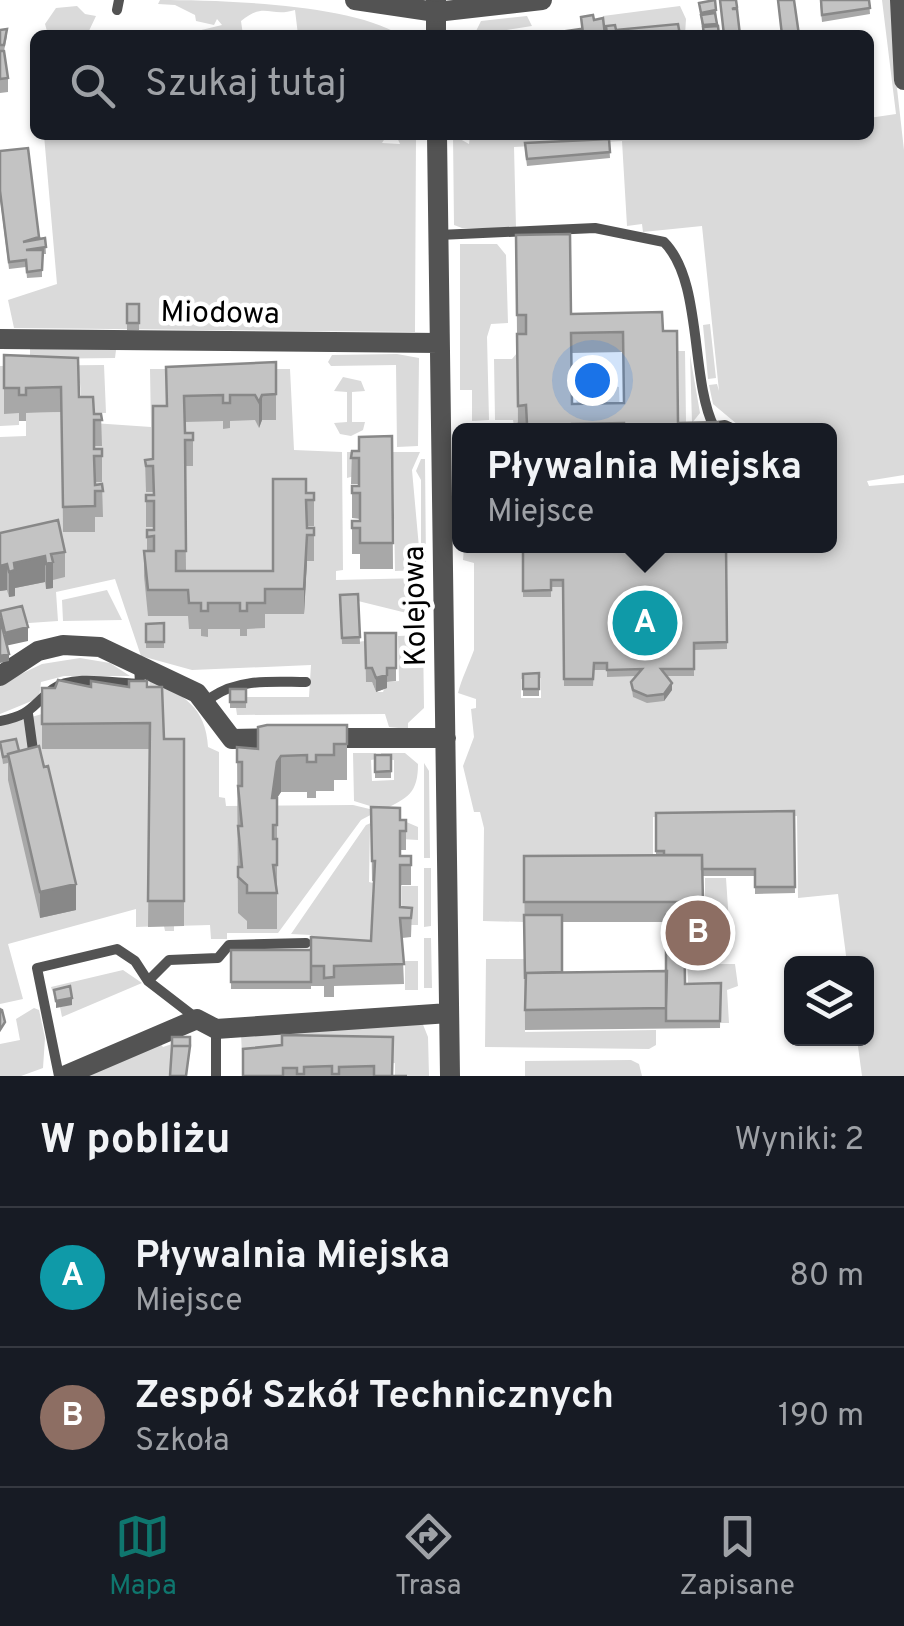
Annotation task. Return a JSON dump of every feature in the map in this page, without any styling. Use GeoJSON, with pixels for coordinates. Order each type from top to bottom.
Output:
{"type":"FeatureCollection","features":[{"type":"Feature","properties":{"kind":"street"},"geometry":{"type":"LineString","coordinates":[[356,0],[436,6],[542,0]]}},
{"type":"Feature","properties":{"kind":"street"},"geometry":{"type":"LineString","coordinates":[[900,0],[904,80]]}},
{"type":"Feature","properties":{"kind":"street","name":"Kolejowa"},"geometry":{"type":"LineString","coordinates":[[437,140],[450,1076]]}},
{"type":"Feature","properties":{"kind":"street","name":"Miodowa"},"geometry":{"type":"LineString","coordinates":[[0,339],[439,342]]}},
{"type":"Feature","properties":{"kind":"street"},"geometry":{"type":"LineString","coordinates":[[0,676],[38,651],[63,646],[100,647],[197,694],[224,734],[232,739],[446,738]]}},
{"type":"Feature","properties":{"kind":"street"},"geometry":{"type":"LineString","coordinates":[[62,1076],[207,1024],[449,1013]]}},
{"type":"Feature","properties":{"kind":"lane"},"geometry":{"type":"LineString","coordinates":[[438,235],[595,228],[664,242],[678,258],[700,354],[706,409],[712,423]]}},
{"type":"Feature","properties":{"kind":"lane"},"geometry":{"type":"LineString","coordinates":[[0,721],[28,714],[54,688],[68,683],[140,684],[139,663]]}},
{"type":"Feature","properties":{"kind":"lane"},"geometry":{"type":"LineString","coordinates":[[208,708],[212,697],[230,687],[254,682],[306,682]]}},
{"type":"Feature","properties":{"kind":"lane"},"geometry":{"type":"LineString","coordinates":[[28,714],[36,765]]}},
{"type":"Feature","properties":{"kind":"lane"},"geometry":{"type":"LineString","coordinates":[[148,981],[169,960],[218,958],[229,945],[306,943]]}},
{"type":"Feature","properties":{"kind":"lane"},"geometry":{"type":"LineString","coordinates":[[62,1076],[37,968],[117,949],[134,961],[148,981],[207,1024],[216,1076]]}},
{"type":"Feature","properties":{"kind":"shaded area"},"geometry":{"type":"Polygon","coordinates":[[[160,0],[249,3],[318,10],[389,30],[297,30],[295,10],[256,12],[241,21],[242,30],[201,30],[222,25],[217,19],[214,25],[196,21],[195,15],[175,5],[158,4],[160,0]]]}},
{"type":"Feature","properties":{"kind":"shaded area"},"geometry":{"type":"Polygon","coordinates":[[[882,0],[892,0],[893,53],[904,150],[904,475],[867,481],[869,486],[904,483],[904,1076],[862,1076],[858,1046],[874,1046],[874,956],[846,956],[838,894],[798,898],[797,816],[653,817],[653,875],[524,876],[524,922],[483,921],[484,828],[480,812],[474,812],[463,766],[474,737],[471,709],[476,708],[476,699],[458,693],[474,650],[474,563],[463,560],[464,553],[837,553],[837,423],[736,423],[713,404],[709,385],[717,384],[719,391],[702,226],[643,232],[642,224],[627,226],[622,141],[514,147],[516,228],[462,228],[454,225],[453,140],[469,144],[469,140],[874,140],[874,117],[896,114],[882,0]],[[541,678],[521,679],[521,698],[541,698],[541,678]]]}},
{"type":"Feature","properties":{"kind":"shaded area"},"geometry":{"type":"Polygon","coordinates":[[[77,6],[85,14],[96,16],[89,30],[47,30],[45,24],[56,8],[77,6]]]}},
{"type":"Feature","properties":{"kind":"shaded area"},"geometry":{"type":"Polygon","coordinates":[[[680,6],[686,19],[685,30],[604,30],[603,16],[680,6]]]}},
{"type":"Feature","properties":{"kind":"shaded area"},"geometry":{"type":"Polygon","coordinates":[[[527,16],[532,26],[476,30],[481,21],[527,16]]]}},
{"type":"Feature","properties":{"kind":"shaded area"},"geometry":{"type":"Polygon","coordinates":[[[44,140],[384,140],[382,143],[400,144],[398,140],[416,140],[415,332],[14,328],[8,300],[57,284],[44,140]]]}},
{"type":"Feature","properties":{"kind":"shaded area"},"geometry":{"type":"Polygon","coordinates":[[[460,244],[497,244],[506,255],[508,323],[491,324],[487,337],[489,420],[472,421],[472,390],[460,390],[460,244]]]}},
{"type":"Feature","properties":{"kind":"shaded area"},"geometry":{"type":"Polygon","coordinates":[[[710,324],[716,378],[708,379],[703,325],[710,324]]]}},
{"type":"Feature","properties":{"kind":"shaded area"},"geometry":{"type":"Polygon","coordinates":[[[30,346],[116,350],[115,358],[30,359],[30,346]]]}},
{"type":"Feature","properties":{"kind":"shaded area"},"geometry":{"type":"Polygon","coordinates":[[[678,351],[685,351],[686,422],[679,422],[678,351]]]}},
{"type":"Feature","properties":{"kind":"shaded area"},"geometry":{"type":"Polygon","coordinates":[[[517,353],[518,423],[495,420],[494,359],[512,359],[517,353]]]}},
{"type":"Feature","properties":{"kind":"shaded area"},"geometry":{"type":"Polygon","coordinates":[[[397,354],[419,358],[418,446],[397,447],[396,365],[331,366],[328,362],[332,355],[397,354]]]}},
{"type":"Feature","properties":{"kind":"shaded area"},"geometry":{"type":"Polygon","coordinates":[[[690,355],[700,413],[692,423],[690,355]]]}},
{"type":"Feature","properties":{"kind":"shaded area"},"geometry":{"type":"Polygon","coordinates":[[[104,365],[106,413],[82,413],[80,383],[4,381],[4,413],[19,413],[19,425],[0,426],[0,366],[104,365]]]}},
{"type":"Feature","properties":{"kind":"shaded area"},"geometry":{"type":"Polygon","coordinates":[[[150,369],[290,369],[294,450],[342,452],[343,570],[336,571],[336,580],[422,578],[423,617],[358,601],[342,644],[395,637],[366,681],[372,682],[376,692],[383,692],[387,682],[399,681],[398,636],[423,635],[424,708],[408,723],[408,729],[389,727],[385,714],[237,715],[236,708],[245,708],[246,697],[309,697],[311,665],[192,670],[141,656],[115,579],[56,592],[58,621],[0,625],[0,437],[26,436],[26,413],[61,412],[63,532],[94,532],[94,482],[102,482],[94,475],[94,446],[102,445],[93,423],[151,427],[150,369]]]}},
{"type":"Feature","properties":{"kind":"shaded area"},"geometry":{"type":"Polygon","coordinates":[[[343,377],[361,381],[365,391],[352,392],[352,422],[365,422],[363,430],[351,436],[340,434],[334,423],[347,422],[347,392],[334,391],[343,377]]]}},
{"type":"Feature","properties":{"kind":"shaded area"},"geometry":{"type":"Polygon","coordinates":[[[576,381],[619,387],[620,420],[577,420],[576,381]]]}},
{"type":"Feature","properties":{"kind":"shaded area"},"geometry":{"type":"Polygon","coordinates":[[[347,452],[420,452],[412,470],[421,570],[395,571],[393,461],[358,461],[358,475],[347,478],[347,452]]]}},
{"type":"Feature","properties":{"kind":"shaded area"},"geometry":{"type":"Polygon","coordinates":[[[421,459],[425,459],[426,565],[421,561],[421,480],[416,471],[421,459]]]}},
{"type":"Feature","properties":{"kind":"shaded area"},"geometry":{"type":"Polygon","coordinates":[[[107,590],[122,620],[63,621],[62,600],[107,590]]]}},
{"type":"Feature","properties":{"kind":"shaded area"},"geometry":{"type":"Polygon","coordinates":[[[80,658],[110,663],[130,676],[64,676],[41,682],[39,698],[0,714],[0,684],[42,664],[80,658]]]}},
{"type":"Feature","properties":{"kind":"shaded area"},"geometry":{"type":"Polygon","coordinates":[[[150,678],[191,704],[203,722],[208,747],[219,752],[219,797],[225,798],[226,806],[353,805],[378,811],[361,820],[278,933],[227,933],[227,939],[211,939],[210,925],[174,926],[174,931],[165,931],[164,926],[136,927],[136,909],[8,944],[23,999],[0,1004],[0,726],[42,714],[56,694],[149,687],[150,678]]]}},
{"type":"Feature","properties":{"kind":"shaded area"},"geometry":{"type":"Polygon","coordinates":[[[353,753],[376,753],[377,759],[371,760],[372,781],[394,780],[394,760],[382,759],[381,753],[405,753],[418,764],[414,788],[383,810],[354,801],[353,753]]]}},
{"type":"Feature","properties":{"kind":"shaded area"},"geometry":{"type":"Polygon","coordinates":[[[424,763],[429,771],[430,858],[424,858],[424,763]]]}},
{"type":"Feature","properties":{"kind":"shaded area"},"geometry":{"type":"Polygon","coordinates":[[[390,815],[418,827],[418,840],[401,839],[401,826],[370,826],[370,959],[311,956],[311,935],[291,934],[366,825],[390,815]]]}},
{"type":"Feature","properties":{"kind":"shaded area"},"geometry":{"type":"Polygon","coordinates":[[[424,868],[431,868],[431,926],[424,927],[424,868]]]}},
{"type":"Feature","properties":{"kind":"shaded area"},"geometry":{"type":"Polygon","coordinates":[[[705,878],[726,878],[729,923],[705,924],[705,878]]]}},
{"type":"Feature","properties":{"kind":"shaded area"},"geometry":{"type":"Polygon","coordinates":[[[402,886],[418,886],[418,925],[402,925],[402,886]]]}},
{"type":"Feature","properties":{"kind":"shaded area"},"geometry":{"type":"Polygon","coordinates":[[[687,931],[731,931],[732,938],[716,939],[716,964],[735,964],[738,986],[727,990],[729,1023],[720,1023],[720,990],[688,990],[687,931]]]}},
{"type":"Feature","properties":{"kind":"shaded area"},"geometry":{"type":"Polygon","coordinates":[[[424,938],[431,938],[432,988],[424,988],[424,938]]]}},
{"type":"Feature","properties":{"kind":"shaded area"},"geometry":{"type":"Polygon","coordinates":[[[486,959],[525,959],[525,1032],[656,1030],[656,1045],[649,1049],[485,1047],[486,959]]]}},
{"type":"Feature","properties":{"kind":"shaded area"},"geometry":{"type":"Polygon","coordinates":[[[405,961],[418,961],[418,990],[405,990],[405,961]]]}},
{"type":"Feature","properties":{"kind":"shaded area"},"geometry":{"type":"Polygon","coordinates":[[[123,970],[142,983],[62,1017],[60,1007],[72,1004],[54,996],[51,987],[123,970]]]}},
{"type":"Feature","properties":{"kind":"shaded area"},"geometry":{"type":"Polygon","coordinates":[[[34,1008],[39,1010],[45,1038],[43,1068],[21,1076],[0,1076],[0,1044],[20,1040],[16,1019],[34,1008]]]}},
{"type":"Feature","properties":{"kind":"shaded area"},"geometry":{"type":"Polygon","coordinates":[[[422,1022],[428,1037],[429,1076],[395,1076],[395,1063],[243,1075],[241,1034],[422,1022]]]}},
{"type":"Feature","properties":{"kind":"shaded area"},"geometry":{"type":"Polygon","coordinates":[[[160,1043],[163,1047],[172,1044],[172,1076],[84,1076],[160,1043]]]}},
{"type":"Feature","properties":{"kind":"shaded area"},"geometry":{"type":"Polygon","coordinates":[[[631,1060],[639,1064],[642,1076],[525,1076],[525,1061],[631,1060]]]}},
{"type":"Feature","properties":{"kind":"building"},"geometry":{"type":"Polygon","coordinates":[[[715,0],[716,10],[701,13],[699,3],[715,0]]]}},
{"type":"Feature","properties":{"kind":"building"},"geometry":{"type":"Polygon","coordinates":[[[720,0],[736,0],[737,7],[732,9],[737,9],[739,30],[723,30],[720,0]]]}},
{"type":"Feature","properties":{"kind":"building"},"geometry":{"type":"Polygon","coordinates":[[[778,0],[794,0],[798,30],[781,30],[778,0]]]}},
{"type":"Feature","properties":{"kind":"building"},"geometry":{"type":"Polygon","coordinates":[[[821,0],[869,0],[870,8],[822,15],[821,0]]]}},
{"type":"Feature","properties":{"kind":"building"},"geometry":{"type":"Polygon","coordinates":[[[715,13],[717,24],[703,25],[701,15],[715,13]]]}},
{"type":"Feature","properties":{"kind":"building"},"geometry":{"type":"Polygon","coordinates":[[[581,17],[603,18],[604,30],[583,30],[581,17]]]}},
{"type":"Feature","properties":{"kind":"building"},"geometry":{"type":"Polygon","coordinates":[[[678,24],[679,30],[616,30],[678,24]]]}},
{"type":"Feature","properties":{"kind":"building"},"geometry":{"type":"Polygon","coordinates":[[[7,29],[4,45],[0,45],[0,30],[7,29]]]}},
{"type":"Feature","properties":{"kind":"building"},"geometry":{"type":"Polygon","coordinates":[[[0,51],[4,51],[8,78],[0,79],[0,51]]]}},
{"type":"Feature","properties":{"kind":"building"},"geometry":{"type":"Polygon","coordinates":[[[609,140],[610,152],[527,159],[525,143],[609,140]]]}},
{"type":"Feature","properties":{"kind":"building"},"geometry":{"type":"Polygon","coordinates":[[[28,148],[39,237],[23,242],[45,238],[46,247],[26,250],[43,250],[42,270],[27,272],[26,260],[9,262],[0,191],[0,151],[28,148]]]}},
{"type":"Feature","properties":{"kind":"building"},"geometry":{"type":"Polygon","coordinates":[[[570,234],[571,314],[662,312],[663,331],[677,331],[678,423],[527,423],[526,405],[518,406],[517,334],[526,334],[526,315],[517,315],[516,235],[570,234]],[[623,332],[571,333],[572,404],[624,403],[623,332]]]}},
{"type":"Feature","properties":{"kind":"building"},"geometry":{"type":"Polygon","coordinates":[[[127,304],[139,304],[139,323],[127,323],[127,304]]]}},
{"type":"Feature","properties":{"kind":"building"},"geometry":{"type":"Polygon","coordinates":[[[4,355],[78,358],[79,397],[93,397],[94,414],[101,414],[102,420],[94,420],[94,449],[102,449],[102,456],[94,456],[95,485],[102,484],[103,491],[95,491],[95,506],[63,507],[61,387],[26,388],[26,395],[19,395],[19,388],[4,388],[4,355]]]}},
{"type":"Feature","properties":{"kind":"building"},"geometry":{"type":"Polygon","coordinates":[[[276,362],[276,394],[262,395],[259,402],[255,395],[230,395],[230,403],[223,403],[223,395],[184,396],[185,433],[193,433],[193,440],[185,440],[186,551],[176,551],[176,571],[273,571],[273,479],[306,479],[306,493],[314,493],[314,500],[306,500],[307,528],[314,528],[314,535],[307,535],[304,589],[265,589],[265,603],[247,603],[247,611],[240,611],[240,603],[208,603],[208,611],[201,611],[201,603],[189,603],[188,590],[148,590],[144,551],[154,551],[154,536],[147,537],[147,530],[154,530],[154,501],[146,501],[146,495],[154,495],[153,466],[146,466],[145,460],[153,459],[153,406],[167,406],[166,367],[276,362]]]}},
{"type":"Feature","properties":{"kind":"building"},"geometry":{"type":"Polygon","coordinates":[[[392,436],[393,543],[360,543],[360,528],[352,528],[352,521],[360,521],[360,493],[352,493],[352,486],[359,486],[359,458],[351,458],[352,451],[359,451],[359,437],[392,436]]]}},
{"type":"Feature","properties":{"kind":"building"},"geometry":{"type":"Polygon","coordinates":[[[58,520],[65,552],[51,554],[53,562],[46,564],[45,556],[14,563],[15,570],[9,572],[7,564],[0,566],[0,533],[58,520]]]}},
{"type":"Feature","properties":{"kind":"building"},"geometry":{"type":"Polygon","coordinates":[[[523,553],[726,553],[727,642],[694,643],[694,669],[661,669],[672,683],[664,694],[647,696],[633,690],[631,682],[642,669],[607,670],[607,663],[594,663],[593,679],[564,679],[563,580],[551,580],[551,590],[523,591],[523,553]]]}},
{"type":"Feature","properties":{"kind":"building"},"geometry":{"type":"Polygon","coordinates":[[[358,594],[360,637],[342,638],[340,595],[358,594]]]}},
{"type":"Feature","properties":{"kind":"building"},"geometry":{"type":"Polygon","coordinates":[[[22,606],[28,627],[5,633],[0,611],[22,606]]]}},
{"type":"Feature","properties":{"kind":"building"},"geometry":{"type":"Polygon","coordinates":[[[0,618],[9,654],[0,656],[0,618]]]}},
{"type":"Feature","properties":{"kind":"building"},"geometry":{"type":"Polygon","coordinates":[[[164,623],[164,642],[146,642],[146,624],[164,623]]]}},
{"type":"Feature","properties":{"kind":"building"},"geometry":{"type":"Polygon","coordinates":[[[365,633],[396,633],[396,668],[387,668],[387,675],[376,678],[372,668],[366,668],[365,633]]]}},
{"type":"Feature","properties":{"kind":"building"},"geometry":{"type":"Polygon","coordinates":[[[539,673],[539,689],[523,689],[523,674],[539,673]]]}},
{"type":"Feature","properties":{"kind":"building"},"geometry":{"type":"Polygon","coordinates":[[[58,680],[91,687],[91,681],[129,687],[129,681],[147,681],[147,687],[162,687],[164,739],[184,739],[184,901],[148,901],[150,723],[42,724],[42,688],[55,688],[58,680]]]}},
{"type":"Feature","properties":{"kind":"building"},"geometry":{"type":"Polygon","coordinates":[[[230,689],[246,689],[246,702],[230,702],[230,689]]]}},
{"type":"Feature","properties":{"kind":"building"},"geometry":{"type":"Polygon","coordinates":[[[347,725],[347,744],[334,744],[334,755],[316,755],[316,762],[307,762],[307,755],[281,756],[272,798],[277,798],[273,839],[277,839],[277,865],[273,865],[277,893],[247,893],[247,885],[238,877],[238,867],[242,867],[238,786],[242,786],[242,762],[237,762],[237,747],[258,749],[258,727],[347,725]]]}},
{"type":"Feature","properties":{"kind":"building"},"geometry":{"type":"Polygon","coordinates":[[[16,739],[19,751],[3,757],[0,742],[16,739]]]}},
{"type":"Feature","properties":{"kind":"building"},"geometry":{"type":"Polygon","coordinates":[[[39,746],[44,767],[48,766],[76,884],[40,892],[8,754],[39,746]]]}},
{"type":"Feature","properties":{"kind":"building"},"geometry":{"type":"Polygon","coordinates":[[[375,755],[391,755],[391,771],[375,772],[375,755]]]}},
{"type":"Feature","properties":{"kind":"building"},"geometry":{"type":"Polygon","coordinates":[[[371,807],[400,808],[400,820],[406,820],[406,831],[400,831],[400,856],[411,856],[411,865],[400,865],[400,907],[412,908],[411,918],[400,918],[404,964],[334,966],[334,977],[324,978],[324,966],[311,966],[311,937],[371,941],[375,861],[371,807]]]}},
{"type":"Feature","properties":{"kind":"building"},"geometry":{"type":"Polygon","coordinates":[[[794,811],[795,887],[755,887],[755,869],[702,869],[702,855],[664,855],[664,851],[656,851],[656,813],[794,811]]]}},
{"type":"Feature","properties":{"kind":"building"},"geometry":{"type":"Polygon","coordinates":[[[702,855],[703,902],[524,902],[524,856],[702,855]]]}},
{"type":"Feature","properties":{"kind":"building"},"geometry":{"type":"Polygon","coordinates":[[[524,915],[562,915],[562,972],[526,973],[525,979],[524,915]]]}},
{"type":"Feature","properties":{"kind":"building"},"geometry":{"type":"Polygon","coordinates":[[[666,915],[684,915],[685,984],[721,983],[720,1021],[666,1021],[666,915]]]}},
{"type":"Feature","properties":{"kind":"building"},"geometry":{"type":"Polygon","coordinates":[[[231,950],[311,950],[311,982],[231,982],[231,950]]]}},
{"type":"Feature","properties":{"kind":"building"},"geometry":{"type":"Polygon","coordinates":[[[667,971],[666,1008],[525,1010],[526,973],[667,971]]]}},
{"type":"Feature","properties":{"kind":"building"},"geometry":{"type":"Polygon","coordinates":[[[70,986],[72,998],[56,1001],[54,990],[70,986]]]}},
{"type":"Feature","properties":{"kind":"building"},"geometry":{"type":"Polygon","coordinates":[[[0,1009],[5,1022],[0,1030],[0,1009]]]}},
{"type":"Feature","properties":{"kind":"building"},"geometry":{"type":"Polygon","coordinates":[[[282,1035],[393,1037],[392,1076],[374,1076],[374,1066],[339,1067],[339,1074],[332,1074],[332,1066],[304,1067],[304,1074],[297,1074],[297,1068],[283,1068],[283,1076],[243,1076],[243,1049],[282,1045],[282,1035]]]}},
{"type":"Feature","properties":{"kind":"building"},"geometry":{"type":"Polygon","coordinates":[[[172,1037],[190,1037],[190,1046],[172,1046],[172,1037]]]}},
{"type":"Feature","properties":{"kind":"building"},"geometry":{"type":"Polygon","coordinates":[[[172,1046],[190,1046],[186,1076],[170,1076],[172,1046]]]}},
{"type":"Feature","properties":{"kind":"place","name":"Pływalnia Miejska"},"geometry":{"type":"Point","coordinates":[645,623]}},
{"type":"Feature","properties":{"kind":"place","name":"Zespół Szkół Technicznych"},"geometry":{"type":"Point","coordinates":[698,933]}}]}
